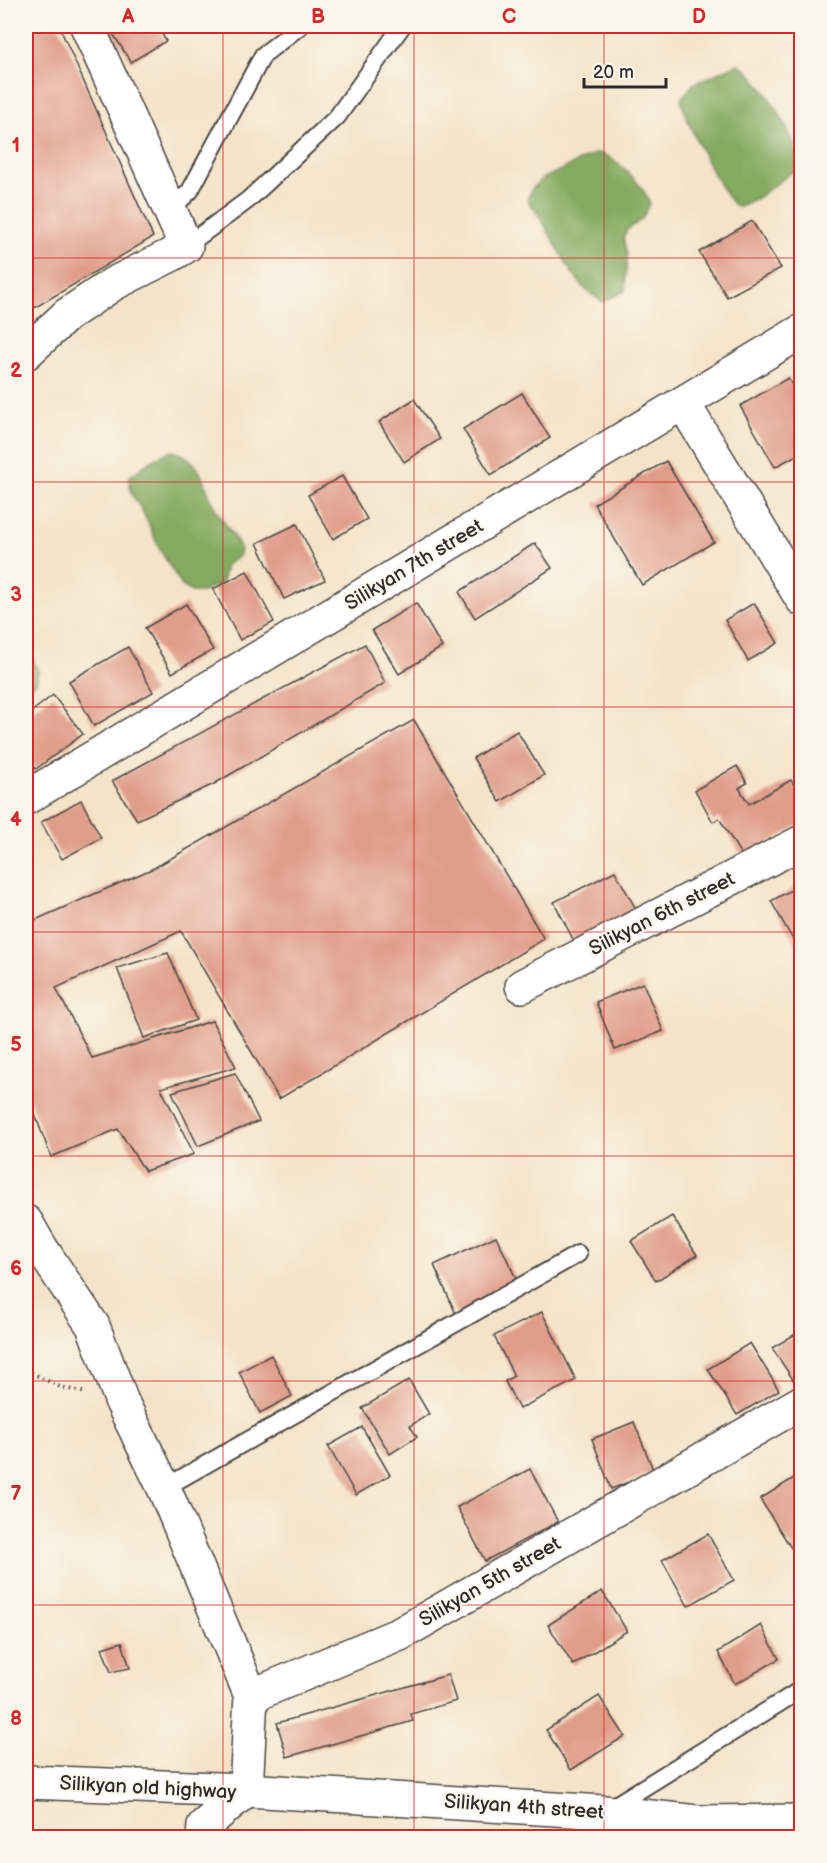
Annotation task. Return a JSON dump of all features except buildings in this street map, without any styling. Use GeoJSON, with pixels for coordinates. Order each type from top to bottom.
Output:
{"type":"FeatureCollection","features":[{"type":"Feature","properties":{"kind":"street"},"geometry":{"type":"LineString","coordinates":[[26,353],[67,315],[95,296],[113,284],[186,246],[87,26]]}},
{"type":"Feature","properties":{"kind":"street","name":"Silikyan 7th street"},"geometry":{"type":"LineString","coordinates":[[26,798],[801,331]]}},
{"type":"Feature","properties":{"kind":"street"},"geometry":{"type":"LineString","coordinates":[[682,403],[801,599]]}},
{"type":"Feature","properties":{"kind":"street","name":"Silikyan 6th street"},"geometry":{"type":"LineString","coordinates":[[522,986],[801,842]]}},
{"type":"Feature","properties":{"kind":"street"},"geometry":{"type":"LineString","coordinates":[[31,1242],[93,1326],[122,1402],[164,1488],[251,1696],[246,1790]]}},
{"type":"Feature","properties":{"kind":"street","name":"Silikyan 5th street"},"geometry":{"type":"LineString","coordinates":[[251,1696],[400,1634],[801,1402]]}},
{"type":"Feature","properties":{"kind":"street","name":"Silikyan old highway"},"geometry":{"type":"LineString","coordinates":[[26,1782],[246,1790]]}},
{"type":"Feature","properties":{"kind":"street","name":"Silikyan 4th street"},"geometry":{"type":"LineString","coordinates":[[246,1790],[604,1812],[698,1822],[801,1821]]}},
{"type":"Feature","properties":{"kind":"street","name":"Silikyan old highway"},"geometry":{"type":"LineString","coordinates":[[203,1838],[204,1826],[246,1790]]}},
{"type":"Feature","properties":{"kind":"lane"},"geometry":{"type":"LineString","coordinates":[[170,210],[190,191],[263,55],[300,26]]}},
{"type":"Feature","properties":{"kind":"lane"},"geometry":{"type":"LineString","coordinates":[[186,246],[248,200],[337,117],[402,26]]}},
{"type":"Feature","properties":{"kind":"lane"},"geometry":{"type":"LineString","coordinates":[[164,1488],[578,1254]]}},
{"type":"Feature","properties":{"kind":"lane"},"geometry":{"type":"LineString","coordinates":[[604,1812],[801,1689]]}},
{"type":"Feature","properties":{"kind":"path"},"geometry":{"type":"LineString","coordinates":[[26,1370],[60,1387],[122,1402]]}},
{"type":"Feature","properties":{"kind":"green space"},"geometry":{"type":"Polygon","coordinates":[[[738,64],[757,81],[777,110],[793,142],[799,167],[757,198],[737,207],[722,188],[704,156],[681,99],[693,84],[738,64]]]}},
{"type":"Feature","properties":{"kind":"green space"},"geometry":{"type":"Polygon","coordinates":[[[596,153],[612,159],[628,172],[650,203],[642,219],[627,230],[623,237],[627,254],[625,291],[602,302],[587,291],[572,273],[528,198],[532,189],[542,179],[596,153]]]}},
{"type":"Feature","properties":{"kind":"green space"},"geometry":{"type":"Polygon","coordinates":[[[173,451],[190,459],[200,472],[213,504],[240,547],[239,556],[226,565],[222,582],[202,592],[192,592],[182,586],[160,550],[143,512],[131,493],[129,477],[155,458],[173,451]]]}},
{"type":"Feature","properties":{"kind":"green space"},"geometry":{"type":"Polygon","coordinates":[[[26,644],[38,671],[36,683],[26,690],[26,644]]]}}]}
